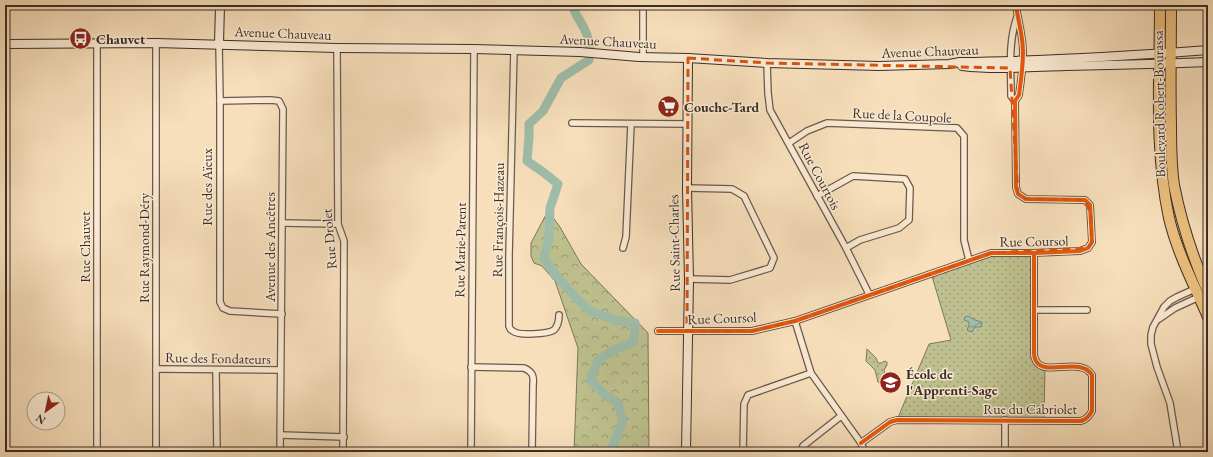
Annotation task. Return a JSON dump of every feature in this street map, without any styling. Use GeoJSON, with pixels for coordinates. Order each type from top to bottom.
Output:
{"type":"FeatureCollection","features":[{"type":"Feature","properties":{"kind":"highway","name":"Boulevard Robert-Bourassa"},"geometry":{"type":"LineString","coordinates":[[1160,5],[1159,144],[1164,186],[1170,219],[1184,261],[1204,290]]}},
{"type":"Feature","properties":{"kind":"highway","name":"Boulevard Robert-Bourassa"},"geometry":{"type":"LineString","coordinates":[[1171,5],[1170,64],[1174,184],[1181,214],[1204,290],[1208,317]]}},
{"type":"Feature","properties":{"kind":"main road","name":"Rue des Aïeux"},"geometry":{"type":"LineString","coordinates":[[220,5],[220,44]]}},
{"type":"Feature","properties":{"kind":"main road","name":"Avenue Chauveau"},"geometry":{"type":"LineString","coordinates":[[5,44],[156,43],[337,48],[474,49],[580,52],[643,57],[767,63],[879,66],[949,64],[977,68],[1022,64]]}},
{"type":"Feature","properties":{"kind":"main road"},"geometry":{"type":"LineString","coordinates":[[1022,64],[1208,50]]}},
{"type":"Feature","properties":{"kind":"main road","name":"Rue Saint-Charles"},"geometry":{"type":"LineString","coordinates":[[686,452],[689,279],[687,188],[688,58]]}},
{"type":"Feature","properties":{"kind":"main road"},"geometry":{"type":"LineString","coordinates":[[1022,64],[1170,64],[1208,62]]}},
{"type":"Feature","properties":{"kind":"street"},"geometry":{"type":"LineString","coordinates":[[643,5],[643,57]]}},
{"type":"Feature","properties":{"kind":"street","name":"Rue Coursol"},"geometry":{"type":"LineString","coordinates":[[658,331],[752,331],[794,321],[991,253],[1034,253],[1080,250],[1088,248],[1092,242],[1090,206],[1085,200],[1026,199],[1018,194],[1016,187],[1015,101],[1019,95],[1023,51],[1021,27],[1016,5]]}},
{"type":"Feature","properties":{"kind":"street","name":"Rue Coursol"},"geometry":{"type":"LineString","coordinates":[[1015,101],[1011,96],[1010,64],[1014,26],[1018,16]]}},
{"type":"Feature","properties":{"kind":"street","name":"Rue Chauvet"},"geometry":{"type":"LineString","coordinates":[[96,43],[97,452]]}},
{"type":"Feature","properties":{"kind":"street","name":"Rue Raymond-Déry"},"geometry":{"type":"LineString","coordinates":[[156,43],[156,452]]}},
{"type":"Feature","properties":{"kind":"street","name":"Rue des Aïeux"},"geometry":{"type":"LineString","coordinates":[[220,44],[220,302],[223,308],[230,311],[282,314]]}},
{"type":"Feature","properties":{"kind":"street","name":"Rue Drolet"},"geometry":{"type":"LineString","coordinates":[[337,48],[338,224],[344,241],[343,452]]}},
{"type":"Feature","properties":{"kind":"street","name":"Rue Marie-Parent"},"geometry":{"type":"LineString","coordinates":[[471,452],[474,49]]}},
{"type":"Feature","properties":{"kind":"street","name":"Rue François-Hazeau"},"geometry":{"type":"LineString","coordinates":[[514,50],[509,255],[509,326],[511,330],[518,333],[545,333],[556,328],[559,315]]}},
{"type":"Feature","properties":{"kind":"street","name":"Rue Courtois"},"geometry":{"type":"LineString","coordinates":[[767,63],[770,110],[846,248],[869,294]]}},
{"type":"Feature","properties":{"kind":"street","name":"Avenue des Ancêtres"},"geometry":{"type":"LineString","coordinates":[[220,100],[279,101],[283,109],[280,452]]}},
{"type":"Feature","properties":{"kind":"street"},"geometry":{"type":"LineString","coordinates":[[572,123],[687,124]]}},
{"type":"Feature","properties":{"kind":"street","name":"Rue de la Coupole"},"geometry":{"type":"LineString","coordinates":[[788,144],[807,131],[827,123],[957,128],[964,136],[964,240],[969,260]]}},
{"type":"Feature","properties":{"kind":"street"},"geometry":{"type":"LineString","coordinates":[[623,248],[626,237],[631,124]]}},
{"type":"Feature","properties":{"kind":"street"},"geometry":{"type":"LineString","coordinates":[[817,196],[853,176],[905,179],[910,188],[909,220],[899,228],[860,240],[846,248]]}},
{"type":"Feature","properties":{"kind":"street"},"geometry":{"type":"LineString","coordinates":[[687,188],[732,188],[744,196],[774,258],[770,268],[730,280],[689,279]]}},
{"type":"Feature","properties":{"kind":"street"},"geometry":{"type":"LineString","coordinates":[[283,224],[338,224]]}},
{"type":"Feature","properties":{"kind":"street","name":"Rue du Cabriolet"},"geometry":{"type":"LineString","coordinates":[[861,443],[890,422],[897,420],[1081,421],[1090,416],[1092,411],[1092,375],[1090,371],[1085,368],[1076,367],[1045,366],[1040,365],[1036,361],[1034,354],[1034,253]]}},
{"type":"Feature","properties":{"kind":"street"},"geometry":{"type":"LineString","coordinates":[[1178,452],[1170,403],[1157,367],[1151,344],[1151,335],[1153,327],[1164,307],[1170,301],[1177,297],[1204,290]]}},
{"type":"Feature","properties":{"kind":"street"},"geometry":{"type":"LineString","coordinates":[[1158,320],[1204,290]]}},
{"type":"Feature","properties":{"kind":"street"},"geometry":{"type":"LineString","coordinates":[[1034,310],[1087,310]]}},
{"type":"Feature","properties":{"kind":"street"},"geometry":{"type":"LineString","coordinates":[[794,321],[811,372],[861,443],[865,452]]}},
{"type":"Feature","properties":{"kind":"street"},"geometry":{"type":"LineString","coordinates":[[471,367],[524,368],[532,373],[534,378],[532,452]]}},
{"type":"Feature","properties":{"kind":"street","name":"Rue des Fondateurs"},"geometry":{"type":"LineString","coordinates":[[156,369],[280,370]]}},
{"type":"Feature","properties":{"kind":"street"},"geometry":{"type":"LineString","coordinates":[[216,370],[216,452]]}},
{"type":"Feature","properties":{"kind":"street"},"geometry":{"type":"LineString","coordinates":[[743,452],[744,404],[748,395],[811,372]]}},
{"type":"Feature","properties":{"kind":"street"},"geometry":{"type":"LineString","coordinates":[[801,452],[803,446],[841,416]]}},
{"type":"Feature","properties":{"kind":"street"},"geometry":{"type":"LineString","coordinates":[[1004,452],[1005,420]]}},
{"type":"Feature","properties":{"kind":"street"},"geometry":{"type":"LineString","coordinates":[[281,435],[344,437]]}},
{"type":"Feature","properties":{"kind":"highlighted area"},"geometry":{"type":"Polygon","coordinates":[[[688,58],[767,63],[1010,68],[1018,194],[1026,199],[1085,200],[1091,214],[1092,242],[1088,248],[991,253],[795,321],[752,331],[687,331],[688,58]]]}},
{"type":"Feature","properties":{"kind":"green space"},"geometry":{"type":"Polygon","coordinates":[[[549,209],[581,264],[648,333],[649,452],[574,452],[578,348],[555,281],[542,266],[534,263],[531,256],[531,243],[549,209]]]}},
{"type":"Feature","properties":{"kind":"green space"},"geometry":{"type":"Polygon","coordinates":[[[991,253],[1034,253],[1036,361],[1045,367],[1044,420],[897,420],[929,344],[951,340],[931,273],[991,253]]]}},
{"type":"Feature","properties":{"kind":"green space"},"geometry":{"type":"Polygon","coordinates":[[[867,349],[876,358],[878,363],[882,363],[884,361],[887,362],[884,370],[886,380],[884,383],[881,384],[878,382],[875,370],[866,361],[867,349]]]}},
{"type":"Feature","properties":{"kind":"water"},"geometry":{"type":"Polygon","coordinates":[[[968,316],[982,322],[981,327],[975,327],[972,332],[967,330],[969,322],[964,320],[965,317],[968,316]]]}},
{"type":"Feature","properties":{"kind":"waterway"},"geometry":{"type":"LineString","coordinates":[[573,5],[587,36],[590,48],[589,60],[561,78],[543,111],[529,124],[527,161],[558,184],[550,208],[549,237],[544,258],[554,273],[575,297],[590,311],[615,320],[635,323],[634,342],[616,349],[598,360],[590,380],[605,395],[618,403],[623,421],[610,452]]}},
{"type":"Feature","properties":{"kind":"cycle path"},"geometry":{"type":"LineString","coordinates":[[658,331],[752,331],[795,321],[991,253],[1080,251],[1088,248],[1092,242],[1090,205],[1085,200],[1026,199],[1018,194],[1016,187],[1015,101],[1019,95],[1023,52],[1016,5]]}},
{"type":"Feature","properties":{"kind":"cycle path"},"geometry":{"type":"LineString","coordinates":[[861,443],[890,422],[897,420],[1081,421],[1088,417],[1092,411],[1092,375],[1087,370],[1080,367],[1047,367],[1041,365],[1035,358],[1034,253]]}},
{"type":"Feature","properties":{"kind":"place","name":"Chauvet"},"geometry":{"type":"Point","coordinates":[80,39]}},
{"type":"Feature","properties":{"kind":"place","name":"Couche-Tard"},"geometry":{"type":"Point","coordinates":[669,107]}},
{"type":"Feature","properties":{"kind":"place","name":"École de l'Apprenti-Sage"},"geometry":{"type":"Point","coordinates":[891,382]}}]}
